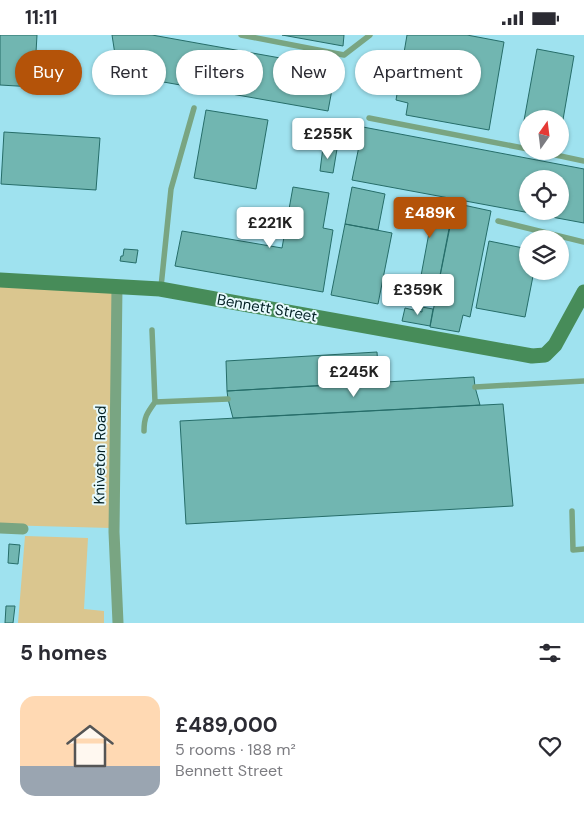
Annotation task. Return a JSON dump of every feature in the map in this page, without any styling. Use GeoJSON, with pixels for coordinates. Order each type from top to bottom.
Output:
{"type":"FeatureCollection","features":[{"type":"Feature","properties":{"kind":"street","name":"Bennett Street"},"geometry":{"type":"LineString","coordinates":[[0,280],[160,289],[532,356],[545,355],[555,345],[583,296]]}},
{"type":"Feature","properties":{"kind":"street","name":"Kniveton Road"},"geometry":{"type":"LineString","coordinates":[[117,286],[114,532],[118,623]]}},
{"type":"Feature","properties":{"kind":"street"},"geometry":{"type":"LineString","coordinates":[[0,528],[23,529]]}},
{"type":"Feature","properties":{"kind":"lane"},"geometry":{"type":"LineString","coordinates":[[241,35],[344,55],[370,35]]}},
{"type":"Feature","properties":{"kind":"lane"},"geometry":{"type":"LineString","coordinates":[[160,289],[171,189],[194,108]]}},
{"type":"Feature","properties":{"kind":"lane"},"geometry":{"type":"LineString","coordinates":[[369,118],[519,147]]}},
{"type":"Feature","properties":{"kind":"lane"},"geometry":{"type":"LineString","coordinates":[[569,158],[584,161]]}},
{"type":"Feature","properties":{"kind":"lane"},"geometry":{"type":"LineString","coordinates":[[498,221],[584,241]]}},
{"type":"Feature","properties":{"kind":"lane"},"geometry":{"type":"LineString","coordinates":[[144,431],[146,413],[155,402],[152,330]]}},
{"type":"Feature","properties":{"kind":"lane"},"geometry":{"type":"LineString","coordinates":[[475,387],[584,381]]}},
{"type":"Feature","properties":{"kind":"lane"},"geometry":{"type":"LineString","coordinates":[[155,402],[228,399]]}},
{"type":"Feature","properties":{"kind":"lane"},"geometry":{"type":"LineString","coordinates":[[572,511],[573,550],[584,549]]}},
{"type":"Feature","properties":{"kind":"shaded area"},"geometry":{"type":"Polygon","coordinates":[[[0,282],[113,289],[111,528],[0,525],[0,282]]]}},
{"type":"Feature","properties":{"kind":"shaded area"},"geometry":{"type":"Polygon","coordinates":[[[25,536],[88,538],[84,609],[104,611],[104,623],[18,623],[25,536]]]}},
{"type":"Feature","properties":{"kind":"building"},"geometry":{"type":"Polygon","coordinates":[[[0,35],[37,35],[36,50],[15,50],[15,86],[0,85],[0,35]]]}},
{"type":"Feature","properties":{"kind":"building"},"geometry":{"type":"Polygon","coordinates":[[[112,35],[152,35],[236,50],[176,50],[176,84],[166,82],[166,50],[114,50],[112,35]]]}},
{"type":"Feature","properties":{"kind":"building"},"geometry":{"type":"Polygon","coordinates":[[[282,35],[344,35],[343,46],[282,35]]]}},
{"type":"Feature","properties":{"kind":"building"},"geometry":{"type":"Polygon","coordinates":[[[407,35],[467,35],[504,42],[489,130],[406,115],[408,103],[396,100],[397,95],[481,95],[481,50],[404,50],[407,35]]]}},
{"type":"Feature","properties":{"kind":"building"},"geometry":{"type":"Polygon","coordinates":[[[537,49],[574,56],[565,110],[526,110],[537,49]]]}},
{"type":"Feature","properties":{"kind":"building"},"geometry":{"type":"Polygon","coordinates":[[[263,55],[273,57],[273,95],[331,95],[328,111],[237,95],[263,95],[263,55]]]}},
{"type":"Feature","properties":{"kind":"building"},"geometry":{"type":"Polygon","coordinates":[[[206,110],[268,120],[256,189],[194,178],[206,110]]]}},
{"type":"Feature","properties":{"kind":"building"},"geometry":{"type":"Polygon","coordinates":[[[363,127],[519,157],[519,160],[537,160],[584,169],[584,223],[568,220],[569,170],[519,170],[519,211],[352,180],[363,127]]]}},
{"type":"Feature","properties":{"kind":"building"},"geometry":{"type":"Polygon","coordinates":[[[4,132],[100,138],[96,190],[1,184],[4,132]]]}},
{"type":"Feature","properties":{"kind":"building"},"geometry":{"type":"Polygon","coordinates":[[[323,147],[337,149],[333,173],[320,171],[323,147]]]}},
{"type":"Feature","properties":{"kind":"building"},"geometry":{"type":"Polygon","coordinates":[[[293,187],[329,193],[323,228],[333,230],[323,292],[175,266],[182,231],[282,248],[293,187]]]}},
{"type":"Feature","properties":{"kind":"building"},"geometry":{"type":"Polygon","coordinates":[[[352,187],[385,194],[378,230],[345,224],[352,187]]]}},
{"type":"Feature","properties":{"kind":"building"},"geometry":{"type":"Polygon","coordinates":[[[401,198],[454,207],[436,296],[418,292],[431,222],[397,216],[401,198]]]}},
{"type":"Feature","properties":{"kind":"building"},"geometry":{"type":"Polygon","coordinates":[[[454,203],[491,211],[470,317],[463,315],[459,332],[430,327],[454,203]]]}},
{"type":"Feature","properties":{"kind":"building"},"geometry":{"type":"Polygon","coordinates":[[[345,224],[392,233],[378,304],[331,295],[345,224]]]}},
{"type":"Feature","properties":{"kind":"building"},"geometry":{"type":"Polygon","coordinates":[[[489,241],[519,247],[519,280],[532,280],[525,317],[476,308],[489,241]]]}},
{"type":"Feature","properties":{"kind":"building"},"geometry":{"type":"Polygon","coordinates":[[[124,249],[138,250],[136,263],[120,261],[124,249]]]}},
{"type":"Feature","properties":{"kind":"building"},"geometry":{"type":"Polygon","coordinates":[[[422,307],[433,309],[430,326],[402,321],[405,308],[422,312],[422,307]]]}},
{"type":"Feature","properties":{"kind":"building"},"geometry":{"type":"Polygon","coordinates":[[[377,352],[379,382],[227,391],[226,361],[377,352]]]}},
{"type":"Feature","properties":{"kind":"building"},"geometry":{"type":"Polygon","coordinates":[[[474,377],[480,405],[233,418],[227,391],[474,377]]]}},
{"type":"Feature","properties":{"kind":"building"},"geometry":{"type":"Polygon","coordinates":[[[503,404],[513,506],[186,524],[180,421],[503,404]]]}},
{"type":"Feature","properties":{"kind":"building"},"geometry":{"type":"Polygon","coordinates":[[[9,544],[20,545],[18,564],[8,563],[9,544]]]}},
{"type":"Feature","properties":{"kind":"building"},"geometry":{"type":"Polygon","coordinates":[[[6,606],[15,606],[13,623],[5,623],[6,606]]]}}]}
